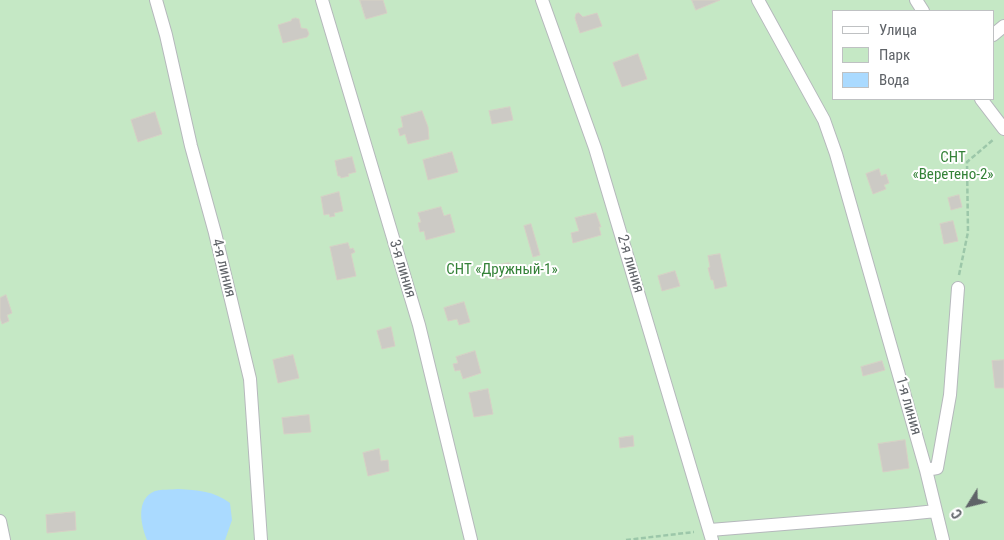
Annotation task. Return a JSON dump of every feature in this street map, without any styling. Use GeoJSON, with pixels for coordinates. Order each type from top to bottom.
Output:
{"type":"FeatureCollection","features":[{"type":"Feature","properties":{"kind":"street","name":"4-я линия"},"geometry":{"type":"LineString","coordinates":[[156,0],[166,35],[190,146],[215,234],[250,379],[261,540]]}},
{"type":"Feature","properties":{"kind":"street","name":"3-я линия"},"geometry":{"type":"LineString","coordinates":[[322,0],[419,326],[471,540]]}},
{"type":"Feature","properties":{"kind":"street","name":"2-я линия"},"geometry":{"type":"LineString","coordinates":[[542,0],[595,148],[711,535]]}},
{"type":"Feature","properties":{"kind":"street","name":"1-я линия"},"geometry":{"type":"LineString","coordinates":[[758,0],[824,120],[836,154],[926,470],[937,468],[947,413],[958,288]]}},
{"type":"Feature","properties":{"kind":"street"},"geometry":{"type":"LineString","coordinates":[[994,34],[1004,26]]}},
{"type":"Feature","properties":{"kind":"street"},"geometry":{"type":"LineString","coordinates":[[981,100],[1000,133]]}},
{"type":"Feature","properties":{"kind":"street"},"geometry":{"type":"LineString","coordinates":[[926,470],[943,540]]}},
{"type":"Feature","properties":{"kind":"street"},"geometry":{"type":"LineString","coordinates":[[711,535],[936,511]]}},
{"type":"Feature","properties":{"kind":"street"},"geometry":{"type":"LineString","coordinates":[[0,521],[4,540]]}},
{"type":"Feature","properties":{"kind":"path"},"geometry":{"type":"LineString","coordinates":[[958,288],[961,261],[968,232],[967,162],[1000,133]]}},
{"type":"Feature","properties":{"kind":"path"},"geometry":{"type":"LineString","coordinates":[[626,540],[711,535]]}},
{"type":"Feature","properties":{"kind":"green space","name":"СНТ «Дружный-1»"},"geometry":{"type":"Polygon","coordinates":[[[0,0],[1004,0],[1004,540],[0,540],[0,0]]]}},
{"type":"Feature","properties":{"kind":"water"},"geometry":{"type":"Polygon","coordinates":[[[178,489],[212,494],[230,503],[232,520],[225,540],[147,540],[141,513],[144,500],[155,491],[178,489]]]}},
{"type":"Feature","properties":{"kind":"building"},"geometry":{"type":"Polygon","coordinates":[[[360,0],[383,0],[387,13],[366,19],[360,0]]]}},
{"type":"Feature","properties":{"kind":"building"},"geometry":{"type":"Polygon","coordinates":[[[692,0],[720,0],[696,10],[692,0]]]}},
{"type":"Feature","properties":{"kind":"building"},"geometry":{"type":"Polygon","coordinates":[[[579,13],[583,17],[597,13],[602,26],[580,33],[575,18],[576,14],[579,13]]]}},
{"type":"Feature","properties":{"kind":"building"},"geometry":{"type":"Polygon","coordinates":[[[296,18],[299,19],[301,28],[307,29],[309,34],[307,37],[283,43],[278,25],[296,18]]]}},
{"type":"Feature","properties":{"kind":"building"},"geometry":{"type":"Polygon","coordinates":[[[638,54],[647,79],[622,87],[613,63],[638,54]]]}},
{"type":"Feature","properties":{"kind":"building"},"geometry":{"type":"Polygon","coordinates":[[[510,107],[513,120],[492,124],[489,111],[510,107]]]}},
{"type":"Feature","properties":{"kind":"building"},"geometry":{"type":"Polygon","coordinates":[[[422,111],[428,127],[429,139],[408,144],[405,134],[400,136],[398,129],[403,127],[401,117],[422,111]]]}},
{"type":"Feature","properties":{"kind":"building"},"geometry":{"type":"Polygon","coordinates":[[[155,112],[162,134],[138,142],[131,120],[155,112]]]}},
{"type":"Feature","properties":{"kind":"building"},"geometry":{"type":"Polygon","coordinates":[[[452,152],[458,172],[428,180],[423,160],[452,152]]]}},
{"type":"Feature","properties":{"kind":"building"},"geometry":{"type":"Polygon","coordinates":[[[352,157],[356,172],[341,178],[338,176],[335,161],[352,157]]]}},
{"type":"Feature","properties":{"kind":"building"},"geometry":{"type":"Polygon","coordinates":[[[879,169],[881,176],[886,174],[889,183],[884,185],[886,189],[873,194],[866,174],[879,169]]]}},
{"type":"Feature","properties":{"kind":"building"},"geometry":{"type":"Polygon","coordinates":[[[339,192],[343,211],[334,213],[335,216],[324,215],[321,197],[339,192]]]}},
{"type":"Feature","properties":{"kind":"building"},"geometry":{"type":"Polygon","coordinates":[[[959,195],[962,207],[951,210],[948,198],[959,195]]]}},
{"type":"Feature","properties":{"kind":"building"},"geometry":{"type":"Polygon","coordinates":[[[441,207],[444,216],[450,214],[455,232],[426,240],[424,231],[420,232],[418,223],[421,222],[418,213],[441,207]]]}},
{"type":"Feature","properties":{"kind":"building"},"geometry":{"type":"Polygon","coordinates":[[[596,213],[601,227],[599,227],[601,235],[573,243],[571,233],[579,231],[575,218],[596,213]]]}},
{"type":"Feature","properties":{"kind":"building"},"geometry":{"type":"Polygon","coordinates":[[[953,221],[958,241],[944,244],[940,224],[953,221]]]}},
{"type":"Feature","properties":{"kind":"building"},"geometry":{"type":"Polygon","coordinates":[[[531,224],[540,255],[533,257],[524,226],[531,224]]]}},
{"type":"Feature","properties":{"kind":"building"},"geometry":{"type":"Polygon","coordinates":[[[348,243],[350,249],[353,248],[355,252],[351,254],[356,276],[337,280],[330,247],[348,243]]]}},
{"type":"Feature","properties":{"kind":"building"},"geometry":{"type":"Polygon","coordinates":[[[720,254],[727,286],[715,289],[708,268],[710,267],[708,256],[720,254]]]}},
{"type":"Feature","properties":{"kind":"building"},"geometry":{"type":"Polygon","coordinates":[[[509,263],[511,277],[497,280],[494,266],[509,263]]]}},
{"type":"Feature","properties":{"kind":"building"},"geometry":{"type":"Polygon","coordinates":[[[675,271],[680,286],[662,291],[658,276],[675,271]]]}},
{"type":"Feature","properties":{"kind":"building"},"geometry":{"type":"Polygon","coordinates":[[[6,295],[12,313],[7,315],[9,321],[2,324],[0,318],[0,298],[6,295]]]}},
{"type":"Feature","properties":{"kind":"building"},"geometry":{"type":"Polygon","coordinates":[[[464,302],[470,322],[459,325],[457,319],[448,321],[444,308],[464,302]]]}},
{"type":"Feature","properties":{"kind":"building"},"geometry":{"type":"Polygon","coordinates":[[[391,327],[395,346],[382,349],[377,331],[391,327]]]}},
{"type":"Feature","properties":{"kind":"building"},"geometry":{"type":"Polygon","coordinates":[[[475,351],[481,373],[463,379],[460,370],[455,371],[453,364],[458,363],[456,357],[475,351]]]}},
{"type":"Feature","properties":{"kind":"building"},"geometry":{"type":"Polygon","coordinates":[[[293,355],[299,378],[278,383],[273,360],[293,355]]]}},
{"type":"Feature","properties":{"kind":"building"},"geometry":{"type":"Polygon","coordinates":[[[1004,360],[1004,388],[995,388],[992,361],[1004,360]]]}},
{"type":"Feature","properties":{"kind":"building"},"geometry":{"type":"Polygon","coordinates":[[[882,361],[885,370],[863,376],[861,367],[882,361]]]}},
{"type":"Feature","properties":{"kind":"building"},"geometry":{"type":"Polygon","coordinates":[[[488,389],[493,414],[474,417],[469,393],[488,389]]]}},
{"type":"Feature","properties":{"kind":"building"},"geometry":{"type":"Polygon","coordinates":[[[309,415],[311,432],[284,434],[282,418],[309,415]]]}},
{"type":"Feature","properties":{"kind":"building"},"geometry":{"type":"Polygon","coordinates":[[[633,436],[634,446],[620,448],[619,438],[633,436]]]}},
{"type":"Feature","properties":{"kind":"building"},"geometry":{"type":"Polygon","coordinates":[[[905,440],[909,468],[883,472],[878,444],[905,440]]]}},
{"type":"Feature","properties":{"kind":"building"},"geometry":{"type":"Polygon","coordinates":[[[379,449],[381,461],[388,460],[389,471],[368,476],[363,453],[379,449]]]}},
{"type":"Feature","properties":{"kind":"building"},"geometry":{"type":"Polygon","coordinates":[[[75,512],[76,530],[47,533],[46,515],[75,512]]]}},
{"type":"Feature","properties":{"kind":"park label","name":"СНТ «Веретено-2»"},"geometry":{"type":"Point","coordinates":[953,166]}}]}
